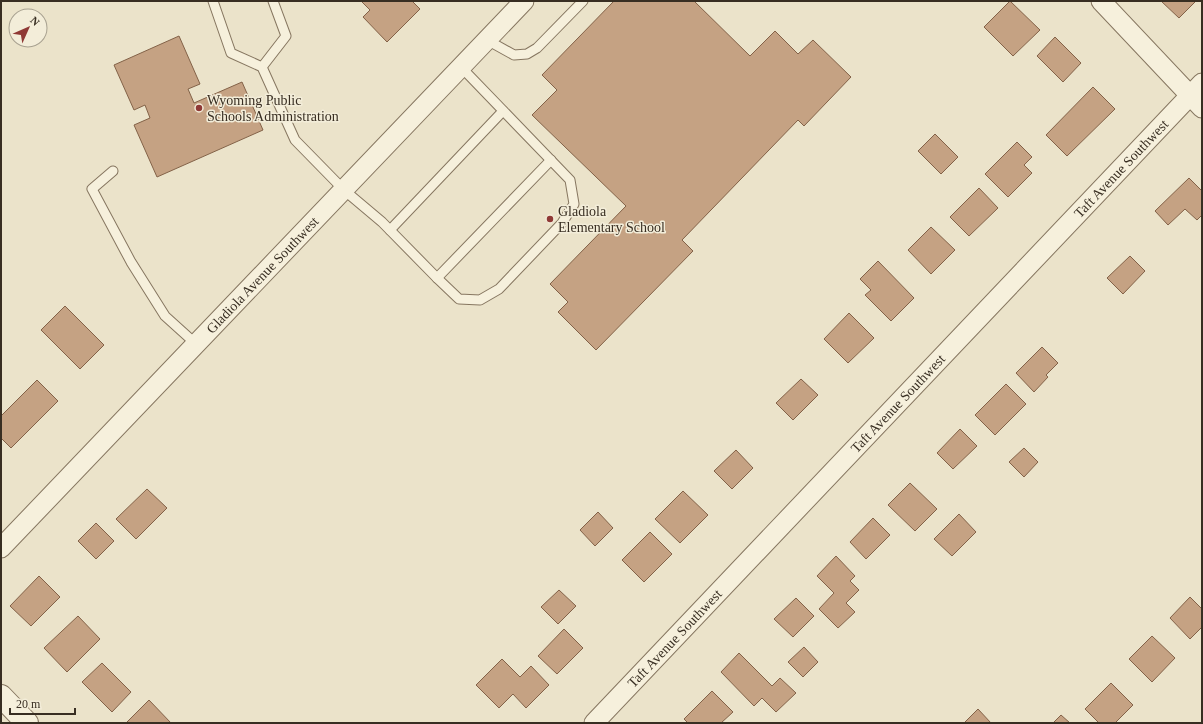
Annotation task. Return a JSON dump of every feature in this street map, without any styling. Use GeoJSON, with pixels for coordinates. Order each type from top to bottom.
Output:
{"type":"FeatureCollection","features":[{"type":"Feature","properties":{"kind":"street","name":"Gladiola Avenue Southwest"},"geometry":{"type":"LineString","coordinates":[[1,548],[524,1]]}},
{"type":"Feature","properties":{"kind":"street"},"geometry":{"type":"LineString","coordinates":[[1101,1],[1198,96]]}},
{"type":"Feature","properties":{"kind":"street","name":"Taft Avenue Southwest"},"geometry":{"type":"LineString","coordinates":[[594,723],[1198,96]]}},
{"type":"Feature","properties":{"kind":"street"},"geometry":{"type":"LineString","coordinates":[[1,696],[27,723]]}},
{"type":"Feature","properties":{"kind":"lane"},"geometry":{"type":"LineString","coordinates":[[213,1],[231,53],[262,67],[295,140],[344,190],[382,222],[437,278],[460,299],[480,300],[499,289],[562,223],[574,204],[570,180],[461,67]]}},
{"type":"Feature","properties":{"kind":"lane"},"geometry":{"type":"LineString","coordinates":[[262,67],[286,36],[273,1]]}},
{"type":"Feature","properties":{"kind":"lane"},"geometry":{"type":"LineString","coordinates":[[487,40],[514,54],[527,54],[537,48],[583,1]]}},
{"type":"Feature","properties":{"kind":"lane"},"geometry":{"type":"LineString","coordinates":[[390,230],[503,111]]}},
{"type":"Feature","properties":{"kind":"lane"},"geometry":{"type":"LineString","coordinates":[[437,278],[551,160]]}},
{"type":"Feature","properties":{"kind":"lane"},"geometry":{"type":"LineString","coordinates":[[113,172],[92,189],[131,262],[165,316],[196,344]]}},
{"type":"Feature","properties":{"kind":"building"},"geometry":{"type":"Polygon","coordinates":[[[361,1],[412,1],[420,9],[387,42],[363,17],[370,10],[361,1]]]}},
{"type":"Feature","properties":{"kind":"building"},"geometry":{"type":"Polygon","coordinates":[[[614,1],[694,1],[750,56],[775,31],[798,54],[813,40],[851,77],[804,126],[798,120],[682,240],[693,251],[596,350],[558,312],[568,302],[550,284],[626,206],[532,115],[557,90],[542,75],[614,1]]]}},
{"type":"Feature","properties":{"kind":"building"},"geometry":{"type":"Polygon","coordinates":[[[1010,1],[1040,30],[1013,56],[984,27],[1010,1]]]}},
{"type":"Feature","properties":{"kind":"building"},"geometry":{"type":"Polygon","coordinates":[[[1161,1],[1196,1],[1179,18],[1161,1]]]}},
{"type":"Feature","properties":{"kind":"building","name":"Wyoming Public Schools Administration"},"geometry":{"type":"Polygon","coordinates":[[[179,36],[200,84],[188,89],[194,103],[242,82],[263,130],[157,177],[134,125],[150,118],[145,105],[134,110],[114,65],[179,36]]]}},
{"type":"Feature","properties":{"kind":"building"},"geometry":{"type":"Polygon","coordinates":[[[1055,37],[1081,63],[1063,82],[1037,56],[1055,37]]]}},
{"type":"Feature","properties":{"kind":"building"},"geometry":{"type":"Polygon","coordinates":[[[1093,87],[1115,109],[1067,156],[1046,135],[1093,87]]]}},
{"type":"Feature","properties":{"kind":"building"},"geometry":{"type":"Polygon","coordinates":[[[935,134],[958,157],[941,174],[918,151],[935,134]]]}},
{"type":"Feature","properties":{"kind":"building"},"geometry":{"type":"Polygon","coordinates":[[[1017,142],[1032,157],[1024,165],[1032,173],[1008,197],[985,174],[1017,142]]]}},
{"type":"Feature","properties":{"kind":"building"},"geometry":{"type":"Polygon","coordinates":[[[1189,178],[1202,191],[1202,215],[1197,220],[1185,209],[1168,225],[1155,211],[1189,178]]]}},
{"type":"Feature","properties":{"kind":"building"},"geometry":{"type":"Polygon","coordinates":[[[979,188],[998,208],[969,236],[950,217],[979,188]]]}},
{"type":"Feature","properties":{"kind":"building"},"geometry":{"type":"Polygon","coordinates":[[[931,227],[955,250],[931,274],[908,250],[931,227]]]}},
{"type":"Feature","properties":{"kind":"building"},"geometry":{"type":"Polygon","coordinates":[[[1130,256],[1145,271],[1123,294],[1107,278],[1130,256]]]}},
{"type":"Feature","properties":{"kind":"building"},"geometry":{"type":"Polygon","coordinates":[[[878,261],[914,298],[891,321],[865,295],[871,290],[860,279],[878,261]]]}},
{"type":"Feature","properties":{"kind":"building"},"geometry":{"type":"Polygon","coordinates":[[[65,306],[104,345],[80,369],[41,330],[65,306]]]}},
{"type":"Feature","properties":{"kind":"building"},"geometry":{"type":"Polygon","coordinates":[[[849,313],[874,338],[848,363],[824,339],[849,313]]]}},
{"type":"Feature","properties":{"kind":"building"},"geometry":{"type":"Polygon","coordinates":[[[1042,347],[1058,363],[1046,375],[1048,377],[1034,392],[1016,373],[1042,347]]]}},
{"type":"Feature","properties":{"kind":"building"},"geometry":{"type":"Polygon","coordinates":[[[801,379],[818,395],[793,420],[776,403],[801,379]]]}},
{"type":"Feature","properties":{"kind":"building"},"geometry":{"type":"Polygon","coordinates":[[[37,380],[58,401],[11,448],[1,438],[1,416],[37,380]]]}},
{"type":"Feature","properties":{"kind":"building"},"geometry":{"type":"Polygon","coordinates":[[[1006,384],[1026,404],[995,435],[975,415],[1006,384]]]}},
{"type":"Feature","properties":{"kind":"building"},"geometry":{"type":"Polygon","coordinates":[[[960,429],[977,446],[953,469],[937,453],[960,429]]]}},
{"type":"Feature","properties":{"kind":"building"},"geometry":{"type":"Polygon","coordinates":[[[1024,448],[1038,462],[1024,477],[1009,462],[1024,448]]]}},
{"type":"Feature","properties":{"kind":"building"},"geometry":{"type":"Polygon","coordinates":[[[736,450],[753,468],[732,489],[714,471],[736,450]]]}},
{"type":"Feature","properties":{"kind":"building"},"geometry":{"type":"Polygon","coordinates":[[[910,483],[937,509],[915,531],[888,505],[910,483]]]}},
{"type":"Feature","properties":{"kind":"building"},"geometry":{"type":"Polygon","coordinates":[[[147,489],[167,508],[136,539],[116,519],[147,489]]]}},
{"type":"Feature","properties":{"kind":"building"},"geometry":{"type":"Polygon","coordinates":[[[683,491],[708,515],[680,543],[655,519],[683,491]]]}},
{"type":"Feature","properties":{"kind":"building"},"geometry":{"type":"Polygon","coordinates":[[[598,512],[613,528],[595,546],[580,530],[598,512]]]}},
{"type":"Feature","properties":{"kind":"building"},"geometry":{"type":"Polygon","coordinates":[[[959,514],[976,532],[952,556],[934,539],[959,514]]]}},
{"type":"Feature","properties":{"kind":"building"},"geometry":{"type":"Polygon","coordinates":[[[873,518],[890,535],[866,559],[850,542],[873,518]]]}},
{"type":"Feature","properties":{"kind":"building"},"geometry":{"type":"Polygon","coordinates":[[[96,523],[114,541],[96,559],[78,541],[96,523]]]}},
{"type":"Feature","properties":{"kind":"building"},"geometry":{"type":"Polygon","coordinates":[[[650,532],[672,554],[644,582],[622,560],[650,532]]]}},
{"type":"Feature","properties":{"kind":"building"},"geometry":{"type":"Polygon","coordinates":[[[836,556],[855,576],[850,581],[859,590],[846,603],[855,612],[838,628],[819,609],[834,593],[817,576],[836,556]]]}},
{"type":"Feature","properties":{"kind":"building"},"geometry":{"type":"Polygon","coordinates":[[[39,576],[60,597],[31,626],[10,606],[39,576]]]}},
{"type":"Feature","properties":{"kind":"building"},"geometry":{"type":"Polygon","coordinates":[[[559,590],[576,606],[558,624],[541,607],[559,590]]]}},
{"type":"Feature","properties":{"kind":"building"},"geometry":{"type":"Polygon","coordinates":[[[1190,597],[1202,609],[1202,627],[1190,639],[1170,618],[1190,597]]]}},
{"type":"Feature","properties":{"kind":"building"},"geometry":{"type":"Polygon","coordinates":[[[796,598],[814,616],[793,637],[774,619],[796,598]]]}},
{"type":"Feature","properties":{"kind":"building"},"geometry":{"type":"Polygon","coordinates":[[[78,616],[100,639],[67,672],[44,648],[78,616]]]}},
{"type":"Feature","properties":{"kind":"building"},"geometry":{"type":"Polygon","coordinates":[[[564,629],[583,648],[557,674],[538,656],[564,629]]]}},
{"type":"Feature","properties":{"kind":"building"},"geometry":{"type":"Polygon","coordinates":[[[1152,636],[1175,658],[1152,682],[1129,659],[1152,636]]]}},
{"type":"Feature","properties":{"kind":"building"},"geometry":{"type":"Polygon","coordinates":[[[804,647],[818,662],[803,677],[788,662],[804,647]]]}},
{"type":"Feature","properties":{"kind":"building"},"geometry":{"type":"Polygon","coordinates":[[[739,653],[772,686],[780,678],[796,693],[776,712],[762,698],[754,706],[721,672],[739,653]]]}},
{"type":"Feature","properties":{"kind":"building"},"geometry":{"type":"Polygon","coordinates":[[[502,659],[520,677],[531,666],[549,685],[526,708],[513,694],[499,708],[476,685],[502,659]]]}},
{"type":"Feature","properties":{"kind":"building"},"geometry":{"type":"Polygon","coordinates":[[[102,663],[131,692],[112,712],[82,682],[102,663]]]}},
{"type":"Feature","properties":{"kind":"building"},"geometry":{"type":"Polygon","coordinates":[[[1111,683],[1133,705],[1115,723],[1099,723],[1085,709],[1111,683]]]}},
{"type":"Feature","properties":{"kind":"building"},"geometry":{"type":"Polygon","coordinates":[[[712,691],[733,712],[721,723],[688,723],[684,719],[712,691]]]}},
{"type":"Feature","properties":{"kind":"building"},"geometry":{"type":"Polygon","coordinates":[[[149,700],[171,723],[126,723],[149,700]]]}},
{"type":"Feature","properties":{"kind":"building"},"geometry":{"type":"Polygon","coordinates":[[[978,709],[991,723],[964,723],[978,709]]]}},
{"type":"Feature","properties":{"kind":"building"},"geometry":{"type":"Polygon","coordinates":[[[1061,715],[1070,723],[1053,723],[1061,715]]]}},
{"type":"Feature","properties":{"kind":"place","name":"Wyoming Public Schools Administration"},"geometry":{"type":"Point","coordinates":[199,108]}},
{"type":"Feature","properties":{"kind":"place","name":"Gladiola Elementary School"},"geometry":{"type":"Point","coordinates":[550,219]}}]}
